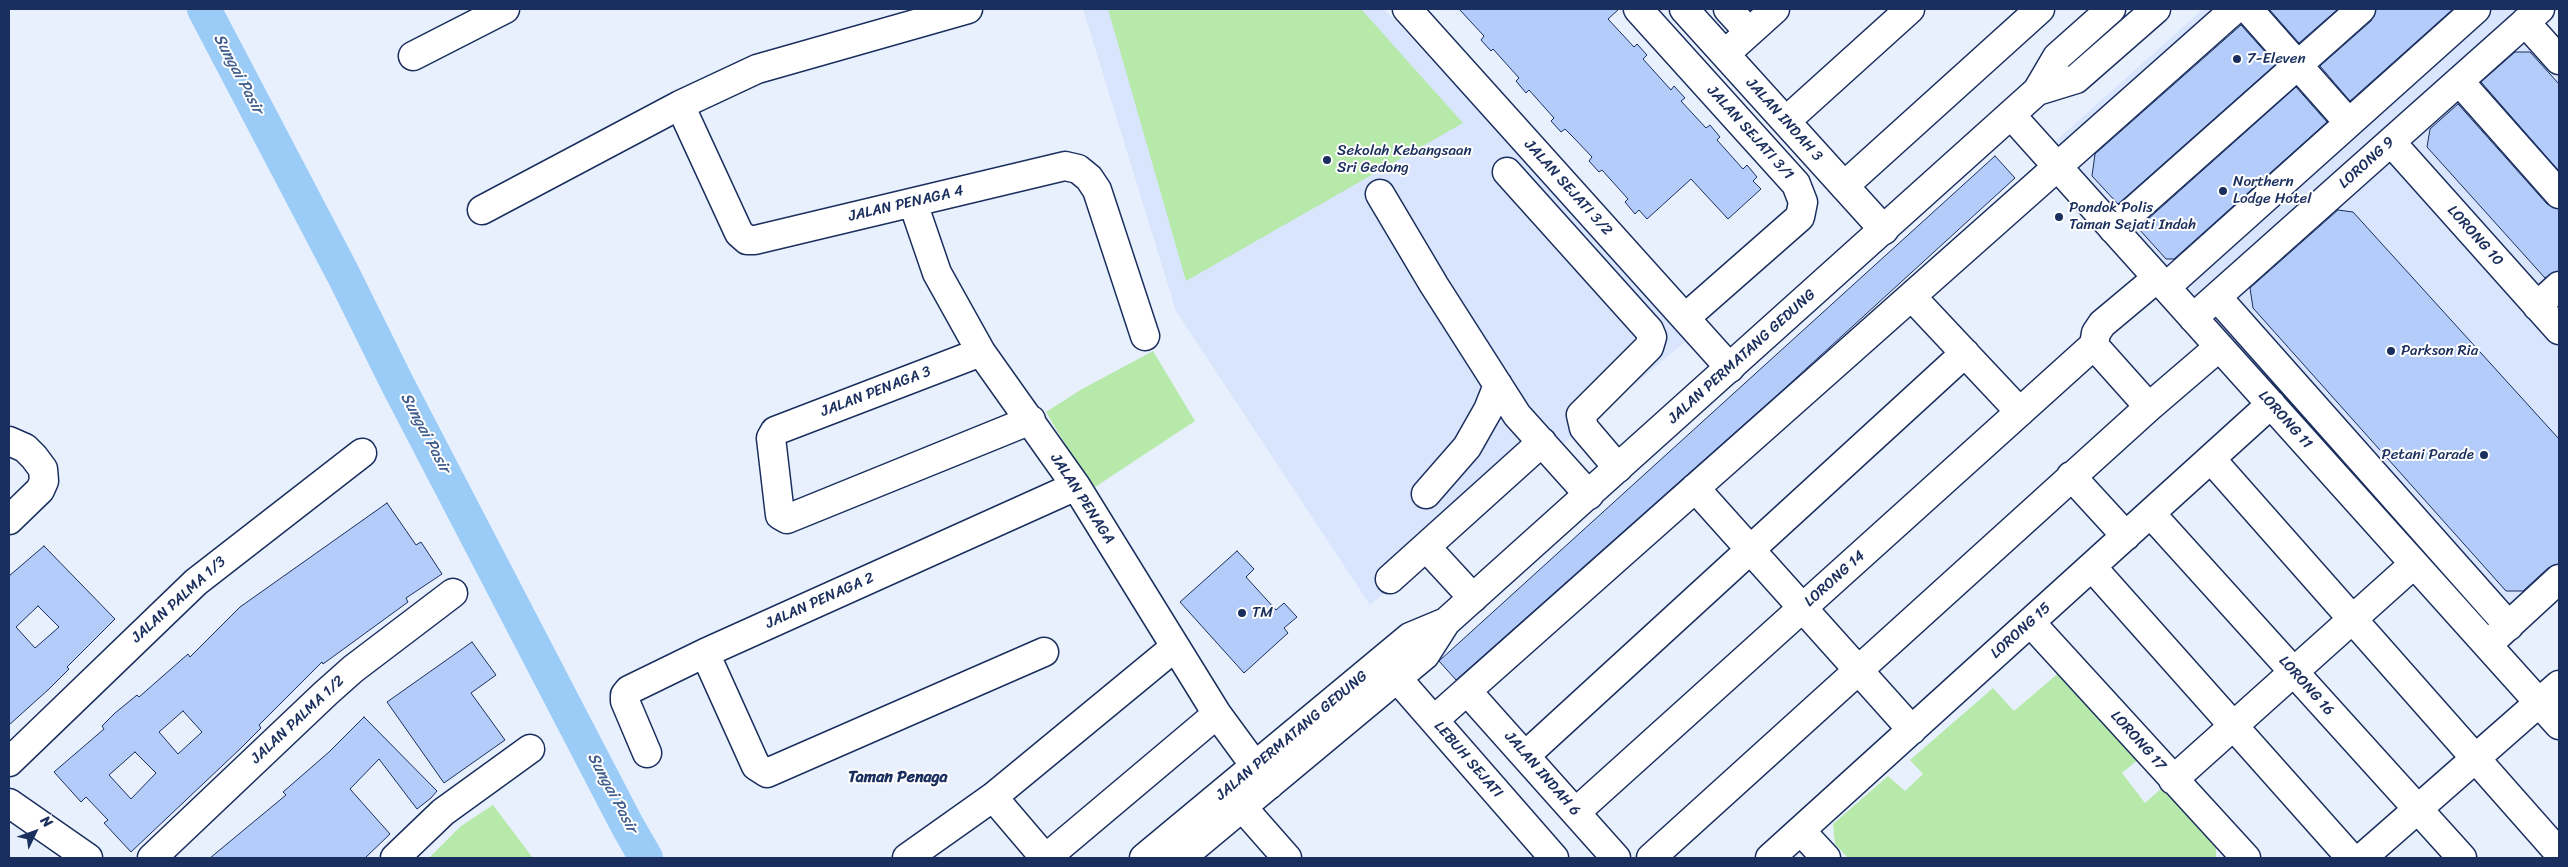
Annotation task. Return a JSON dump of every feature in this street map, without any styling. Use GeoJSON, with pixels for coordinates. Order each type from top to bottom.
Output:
{"type":"FeatureCollection","features":[{"type":"Feature","properties":{"kind":"street"},"geometry":{"type":"LineString","coordinates":[[413,56],[505,9]]}},
{"type":"Feature","properties":{"kind":"street"},"geometry":{"type":"LineString","coordinates":[[482,210],[680,105],[757,69],[942,12],[968,9]]}},
{"type":"Feature","properties":{"kind":"street","name":"JALAN SEJATI 3/2"},"geometry":{"type":"LineString","coordinates":[[1407,9],[1730,368]]}},
{"type":"Feature","properties":{"kind":"street","name":"JALAN SEJATI 3/1"},"geometry":{"type":"LineString","coordinates":[[1638,9],[1796,184],[1803,202],[1800,217],[1684,318]]}},
{"type":"Feature","properties":{"kind":"street","name":"JALAN INDAH 3"},"geometry":{"type":"LineString","coordinates":[[1684,9],[1884,230]]}},
{"type":"Feature","properties":{"kind":"street"},"geometry":{"type":"LineString","coordinates":[[1728,9],[1749,32]]}},
{"type":"Feature","properties":{"kind":"street"},"geometry":{"type":"LineString","coordinates":[[1725,54],[1775,9]]}},
{"type":"Feature","properties":{"kind":"street"},"geometry":{"type":"LineString","coordinates":[[1786,121],[1910,9]]}},
{"type":"Feature","properties":{"kind":"street"},"geometry":{"type":"LineString","coordinates":[[1844,186],[2040,9]]}},
{"type":"Feature","properties":{"kind":"street","name":"JALAN PERMATANG GEDUNG"},"geometry":{"type":"LineString","coordinates":[[1144,858],[1263,776],[1390,670],[1410,637],[1446,622],[2011,115],[2037,91],[2057,57],[2111,9]]}},
{"type":"Feature","properties":{"kind":"street","name":"JALAN PERMATANG GEDUNG"},"geometry":{"type":"LineString","coordinates":[[2037,91],[2076,79],[2156,9]]}},
{"type":"Feature","properties":{"kind":"street"},"geometry":{"type":"LineString","coordinates":[[1434,720],[2235,9]]}},
{"type":"Feature","properties":{"kind":"street"},"geometry":{"type":"LineString","coordinates":[[2248,9],[2349,123]]}},
{"type":"Feature","properties":{"kind":"street"},"geometry":{"type":"LineString","coordinates":[[2113,228],[2362,9]]}},
{"type":"Feature","properties":{"kind":"street"},"geometry":{"type":"LineString","coordinates":[[2149,407],[2094,345],[2096,333],[2102,324],[2161,282],[2329,141],[2476,9]]}},
{"type":"Feature","properties":{"kind":"street"},"geometry":{"type":"LineString","coordinates":[[2533,15],[2559,60]]}},
{"type":"Feature","properties":{"kind":"street","name":"LORONG 9"},"geometry":{"type":"LineString","coordinates":[[2193,318],[2533,15]]}},
{"type":"Feature","properties":{"kind":"street"},"geometry":{"type":"LineString","coordinates":[[2459,81],[2559,194]]}},
{"type":"Feature","properties":{"kind":"street","name":"JALAN PENAGA 4"},"geometry":{"type":"LineString","coordinates":[[680,105],[739,233],[747,240],[754,240],[1065,166],[1078,169],[1089,178],[1097,190],[1145,336]]}},
{"type":"Feature","properties":{"kind":"street","name":"LORONG 11"},"geometry":{"type":"LineString","coordinates":[[2011,115],[2559,725]]}},
{"type":"Feature","properties":{"kind":"street"},"geometry":{"type":"LineString","coordinates":[[2329,141],[2357,172]]}},
{"type":"Feature","properties":{"kind":"street","name":"LORONG 10"},"geometry":{"type":"LineString","coordinates":[[2391,142],[2559,330]]}},
{"type":"Feature","properties":{"kind":"street"},"geometry":{"type":"LineString","coordinates":[[1507,172],[1650,330],[1652,336],[1649,347],[1581,416],[1584,428],[1618,468]]}},
{"type":"Feature","properties":{"kind":"street"},"geometry":{"type":"LineString","coordinates":[[1380,194],[1434,285],[1517,415],[1589,495]]}},
{"type":"Feature","properties":{"kind":"street","name":"JALAN PENAGA"},"geometry":{"type":"LineString","coordinates":[[913,203],[937,273],[981,352],[1076,486],[1217,714],[1263,776]]}},
{"type":"Feature","properties":{"kind":"street"},"geometry":{"type":"LineString","coordinates":[[2538,306],[2559,286]]}},
{"type":"Feature","properties":{"kind":"street"},"geometry":{"type":"LineString","coordinates":[[1912,297],[2020,412]]}},
{"type":"Feature","properties":{"kind":"street"},"geometry":{"type":"LineString","coordinates":[[2217,297],[2509,626]]}},
{"type":"Feature","properties":{"kind":"street","name":"LORONG 14"},"geometry":{"type":"LineString","coordinates":[[1576,812],[2094,345]]}},
{"type":"Feature","properties":{"kind":"street"},"geometry":{"type":"LineString","coordinates":[[1651,858],[2071,476],[2219,347]]}},
{"type":"Feature","properties":{"kind":"street","name":"JALAN PENAGA 3"},"geometry":{"type":"LineString","coordinates":[[981,352],[778,430],[772,434],[780,515],[787,518],[1031,420]]}},
{"type":"Feature","properties":{"kind":"street"},"geometry":{"type":"LineString","coordinates":[[1526,755],[1965,353]]}},
{"type":"Feature","properties":{"kind":"street"},"geometry":{"type":"LineString","coordinates":[[1426,494],[1467,448],[1488,410],[1498,385]]}},
{"type":"Feature","properties":{"kind":"street","name":"LORONG 15"},"geometry":{"type":"LineString","coordinates":[[1770,858],[2271,404]]}},
{"type":"Feature","properties":{"kind":"street"},"geometry":{"type":"LineString","coordinates":[[9,441],[25,448],[42,469],[44,481],[40,490],[9,520]]}},
{"type":"Feature","properties":{"kind":"street"},"geometry":{"type":"LineString","coordinates":[[1390,579],[1542,442]]}},
{"type":"Feature","properties":{"kind":"street","name":"JALAN PALMA 1/3"},"geometry":{"type":"LineString","coordinates":[[9,762],[196,582],[362,453]]}},
{"type":"Feature","properties":{"kind":"street"},"geometry":{"type":"LineString","coordinates":[[2211,459],[2559,853]]}},
{"type":"Feature","properties":{"kind":"street"},"geometry":{"type":"LineString","coordinates":[[2071,476],[2126,536]]}},
{"type":"Feature","properties":{"kind":"street","name":"JALAN PENAGA 2"},"geometry":{"type":"LineString","coordinates":[[647,753],[625,701],[625,695],[629,690],[705,653],[1076,486]]}},
{"type":"Feature","properties":{"kind":"street"},"geometry":{"type":"LineString","coordinates":[[1695,488],[1912,730]]}},
{"type":"Feature","properties":{"kind":"street","name":"LORONG 16"},"geometry":{"type":"LineString","coordinates":[[2151,514],[2462,858]]}},
{"type":"Feature","properties":{"kind":"street"},"geometry":{"type":"LineString","coordinates":[[1426,547],[1473,598]]}},
{"type":"Feature","properties":{"kind":"street"},"geometry":{"type":"LineString","coordinates":[[2173,780],[2414,564]]}},
{"type":"Feature","properties":{"kind":"street"},"geometry":{"type":"LineString","coordinates":[[2092,567],[2350,858]]}},
{"type":"Feature","properties":{"kind":"street"},"geometry":{"type":"LineString","coordinates":[[2487,645],[2559,580]]}},
{"type":"Feature","properties":{"kind":"street","name":"JALAN PALMA 1/2"},"geometry":{"type":"LineString","coordinates":[[152,858],[353,669],[453,593]]}},
{"type":"Feature","properties":{"kind":"street","name":"LORONG 17"},"geometry":{"type":"LineString","coordinates":[[2031,622],[2246,858]]}},
{"type":"Feature","properties":{"kind":"street"},"geometry":{"type":"LineString","coordinates":[[907,858],[993,797],[1175,647]]}},
{"type":"Feature","properties":{"kind":"street"},"geometry":{"type":"LineString","coordinates":[[705,653],[756,766],[767,773],[1044,652]]}},
{"type":"Feature","properties":{"kind":"street","name":"LEBUH SEJATI"},"geometry":{"type":"LineString","coordinates":[[1390,670],[1554,858]]}},
{"type":"Feature","properties":{"kind":"street"},"geometry":{"type":"LineString","coordinates":[[2362,858],[2476,760],[2559,685]]}},
{"type":"Feature","properties":{"kind":"street","name":"JALAN INDAH 6"},"geometry":{"type":"LineString","coordinates":[[1468,691],[1616,858]]}},
{"type":"Feature","properties":{"kind":"street"},"geometry":{"type":"LineString","coordinates":[[993,797],[1046,858],[1217,714]]}},
{"type":"Feature","properties":{"kind":"street"},"geometry":{"type":"LineString","coordinates":[[395,858],[443,812],[530,750]]}},
{"type":"Feature","properties":{"kind":"street","name":"JALAN PERMATANG GEDUNG"},"geometry":{"type":"LineString","coordinates":[[1181,858],[1243,808],[1263,776]]}},
{"type":"Feature","properties":{"kind":"street"},"geometry":{"type":"LineString","coordinates":[[9,803],[88,858]]}},
{"type":"Feature","properties":{"kind":"street"},"geometry":{"type":"LineString","coordinates":[[1243,808],[1286,858]]}},
{"type":"Feature","properties":{"kind":"street"},"geometry":{"type":"LineString","coordinates":[[1801,831],[1826,858]]}},
{"type":"Feature","properties":{"kind":"shaded area","name":"Sekolah Kebangsaan Sri Gedong"},"geometry":{"type":"Polygon","coordinates":[[[1083,9],[1384,9],[1690,338],[1370,605],[1176,311],[1083,9]]]}},
{"type":"Feature","properties":{"kind":"shaded area"},"geometry":{"type":"Polygon","coordinates":[[[2203,9],[2529,9],[2559,43],[2559,583],[2495,641],[2050,146],[2203,9]]]}},
{"type":"Feature","properties":{"kind":"green space"},"geometry":{"type":"Polygon","coordinates":[[[1108,9],[1361,9],[1463,123],[1186,281],[1108,9]]]}},
{"type":"Feature","properties":{"kind":"green space"},"geometry":{"type":"Polygon","coordinates":[[[1153,351],[1195,421],[1092,489],[1046,412],[1082,389],[1153,351]]]}},
{"type":"Feature","properties":{"kind":"green space"},"geometry":{"type":"Polygon","coordinates":[[[2061,671],[2139,759],[2122,773],[2145,803],[2164,786],[2216,843],[2216,858],[1848,858],[1835,844],[1833,824],[1888,776],[1905,791],[1923,774],[1910,760],[1993,688],[2014,711],[2061,671]]]}},
{"type":"Feature","properties":{"kind":"green space"},"geometry":{"type":"Polygon","coordinates":[[[493,805],[533,858],[429,858],[461,826],[493,805]]]}},
{"type":"Feature","properties":{"kind":"building"},"geometry":{"type":"Polygon","coordinates":[[[1459,9],[1619,9],[1608,19],[1634,47],[1637,44],[1647,55],[1643,59],[1671,90],[1674,86],[1685,98],[1681,101],[1706,128],[1710,125],[1720,137],[1717,140],[1743,169],[1747,165],[1757,177],[1753,181],[1761,189],[1728,219],[1691,179],[1647,219],[1639,210],[1635,214],[1625,202],[1628,199],[1602,170],[1599,172],[1589,161],[1592,157],[1565,129],[1561,132],[1551,121],[1554,118],[1529,90],[1526,93],[1516,81],[1519,78],[1493,49],[1491,51],[1481,40],[1484,36],[1459,9]]]}},
{"type":"Feature","properties":{"kind":"building"},"geometry":{"type":"Polygon","coordinates":[[[2269,9],[2338,9],[2299,43],[2269,9]]]}},
{"type":"Feature","properties":{"kind":"building"},"geometry":{"type":"Polygon","coordinates":[[[2376,9],[2453,9],[2350,101],[2320,66],[2371,21],[2376,9]]]}},
{"type":"Feature","properties":{"kind":"building"},"geometry":{"type":"Polygon","coordinates":[[[2241,25],[2276,64],[2118,204],[2092,176],[2095,154],[2241,25]]]}},
{"type":"Feature","properties":{"kind":"building"},"geometry":{"type":"Polygon","coordinates":[[[2515,52],[2530,52],[2559,84],[2559,171],[2481,82],[2515,52]]]}},
{"type":"Feature","properties":{"kind":"building"},"geometry":{"type":"Polygon","coordinates":[[[2296,87],[2327,122],[2174,259],[2166,259],[2138,228],[2296,87]]]}},
{"type":"Feature","properties":{"kind":"building"},"geometry":{"type":"Polygon","coordinates":[[[2458,104],[2547,204],[2559,209],[2559,271],[2545,278],[2427,147],[2430,129],[2458,104]]]}},
{"type":"Feature","properties":{"kind":"building"},"geometry":{"type":"Polygon","coordinates":[[[1995,156],[2015,178],[1785,388],[1456,680],[1439,661],[1995,156]]]}},
{"type":"Feature","properties":{"kind":"building"},"geometry":{"type":"Polygon","coordinates":[[[2338,210],[2353,212],[2559,439],[2559,564],[2548,568],[2523,591],[2506,591],[2253,308],[2250,288],[2338,210]]]}},
{"type":"Feature","properties":{"kind":"building"},"geometry":{"type":"Polygon","coordinates":[[[387,503],[416,545],[421,542],[442,574],[406,598],[408,602],[323,664],[322,662],[259,725],[261,728],[241,748],[131,852],[104,823],[108,820],[86,797],[81,802],[54,772],[104,729],[102,726],[115,713],[137,695],[139,697],[188,654],[190,657],[240,607],[387,503]],[[183,711],[159,732],[178,754],[202,732],[183,711]],[[135,752],[109,775],[131,799],[156,773],[135,752]]]}},
{"type":"Feature","properties":{"kind":"building"},"geometry":{"type":"Polygon","coordinates":[[[44,546],[115,619],[67,667],[69,669],[49,689],[9,725],[9,576],[44,546]],[[38,606],[16,627],[35,648],[59,627],[38,606]]]}},
{"type":"Feature","properties":{"kind":"building","name":"TM"},"geometry":{"type":"Polygon","coordinates":[[[1237,551],[1254,569],[1246,577],[1276,610],[1284,603],[1297,617],[1284,628],[1288,633],[1244,673],[1180,602],[1237,551]]]}},
{"type":"Feature","properties":{"kind":"building"},"geometry":{"type":"Polygon","coordinates":[[[472,642],[496,675],[471,693],[505,740],[444,783],[387,702],[472,642]]]}},
{"type":"Feature","properties":{"kind":"building"},"geometry":{"type":"Polygon","coordinates":[[[364,717],[437,791],[431,798],[417,809],[379,759],[350,789],[390,834],[365,858],[210,858],[286,795],[283,792],[329,752],[364,717]]]}},
{"type":"Feature","properties":{"kind":"waterway","name":"Sungai Pasir"},"geometry":{"type":"LineString","coordinates":[[204,9],[627,825],[646,858]]}},
{"type":"Feature","properties":{"kind":"place","name":"7-Eleven"},"geometry":{"type":"Point","coordinates":[2237,59]}},
{"type":"Feature","properties":{"kind":"place","name":"Sekolah Kebangsaan Sri Gedong"},"geometry":{"type":"Point","coordinates":[1327,160]}},
{"type":"Feature","properties":{"kind":"place","name":"Northern Lodge Hotel"},"geometry":{"type":"Point","coordinates":[2223,191]}},
{"type":"Feature","properties":{"kind":"place","name":"Pondok Polis Taman Sejati Indah"},"geometry":{"type":"Point","coordinates":[2059,217]}},
{"type":"Feature","properties":{"kind":"place","name":"Parkson Ria"},"geometry":{"type":"Point","coordinates":[2391,351]}},
{"type":"Feature","properties":{"kind":"place","name":"Petani Parade"},"geometry":{"type":"Point","coordinates":[2484,455]}},
{"type":"Feature","properties":{"kind":"place","name":"TM"},"geometry":{"type":"Point","coordinates":[1242,613]}},
{"type":"Feature","properties":{"kind":"district","name":"Taman Penaga"},"geometry":{"type":"Point","coordinates":[898,778]}}]}
